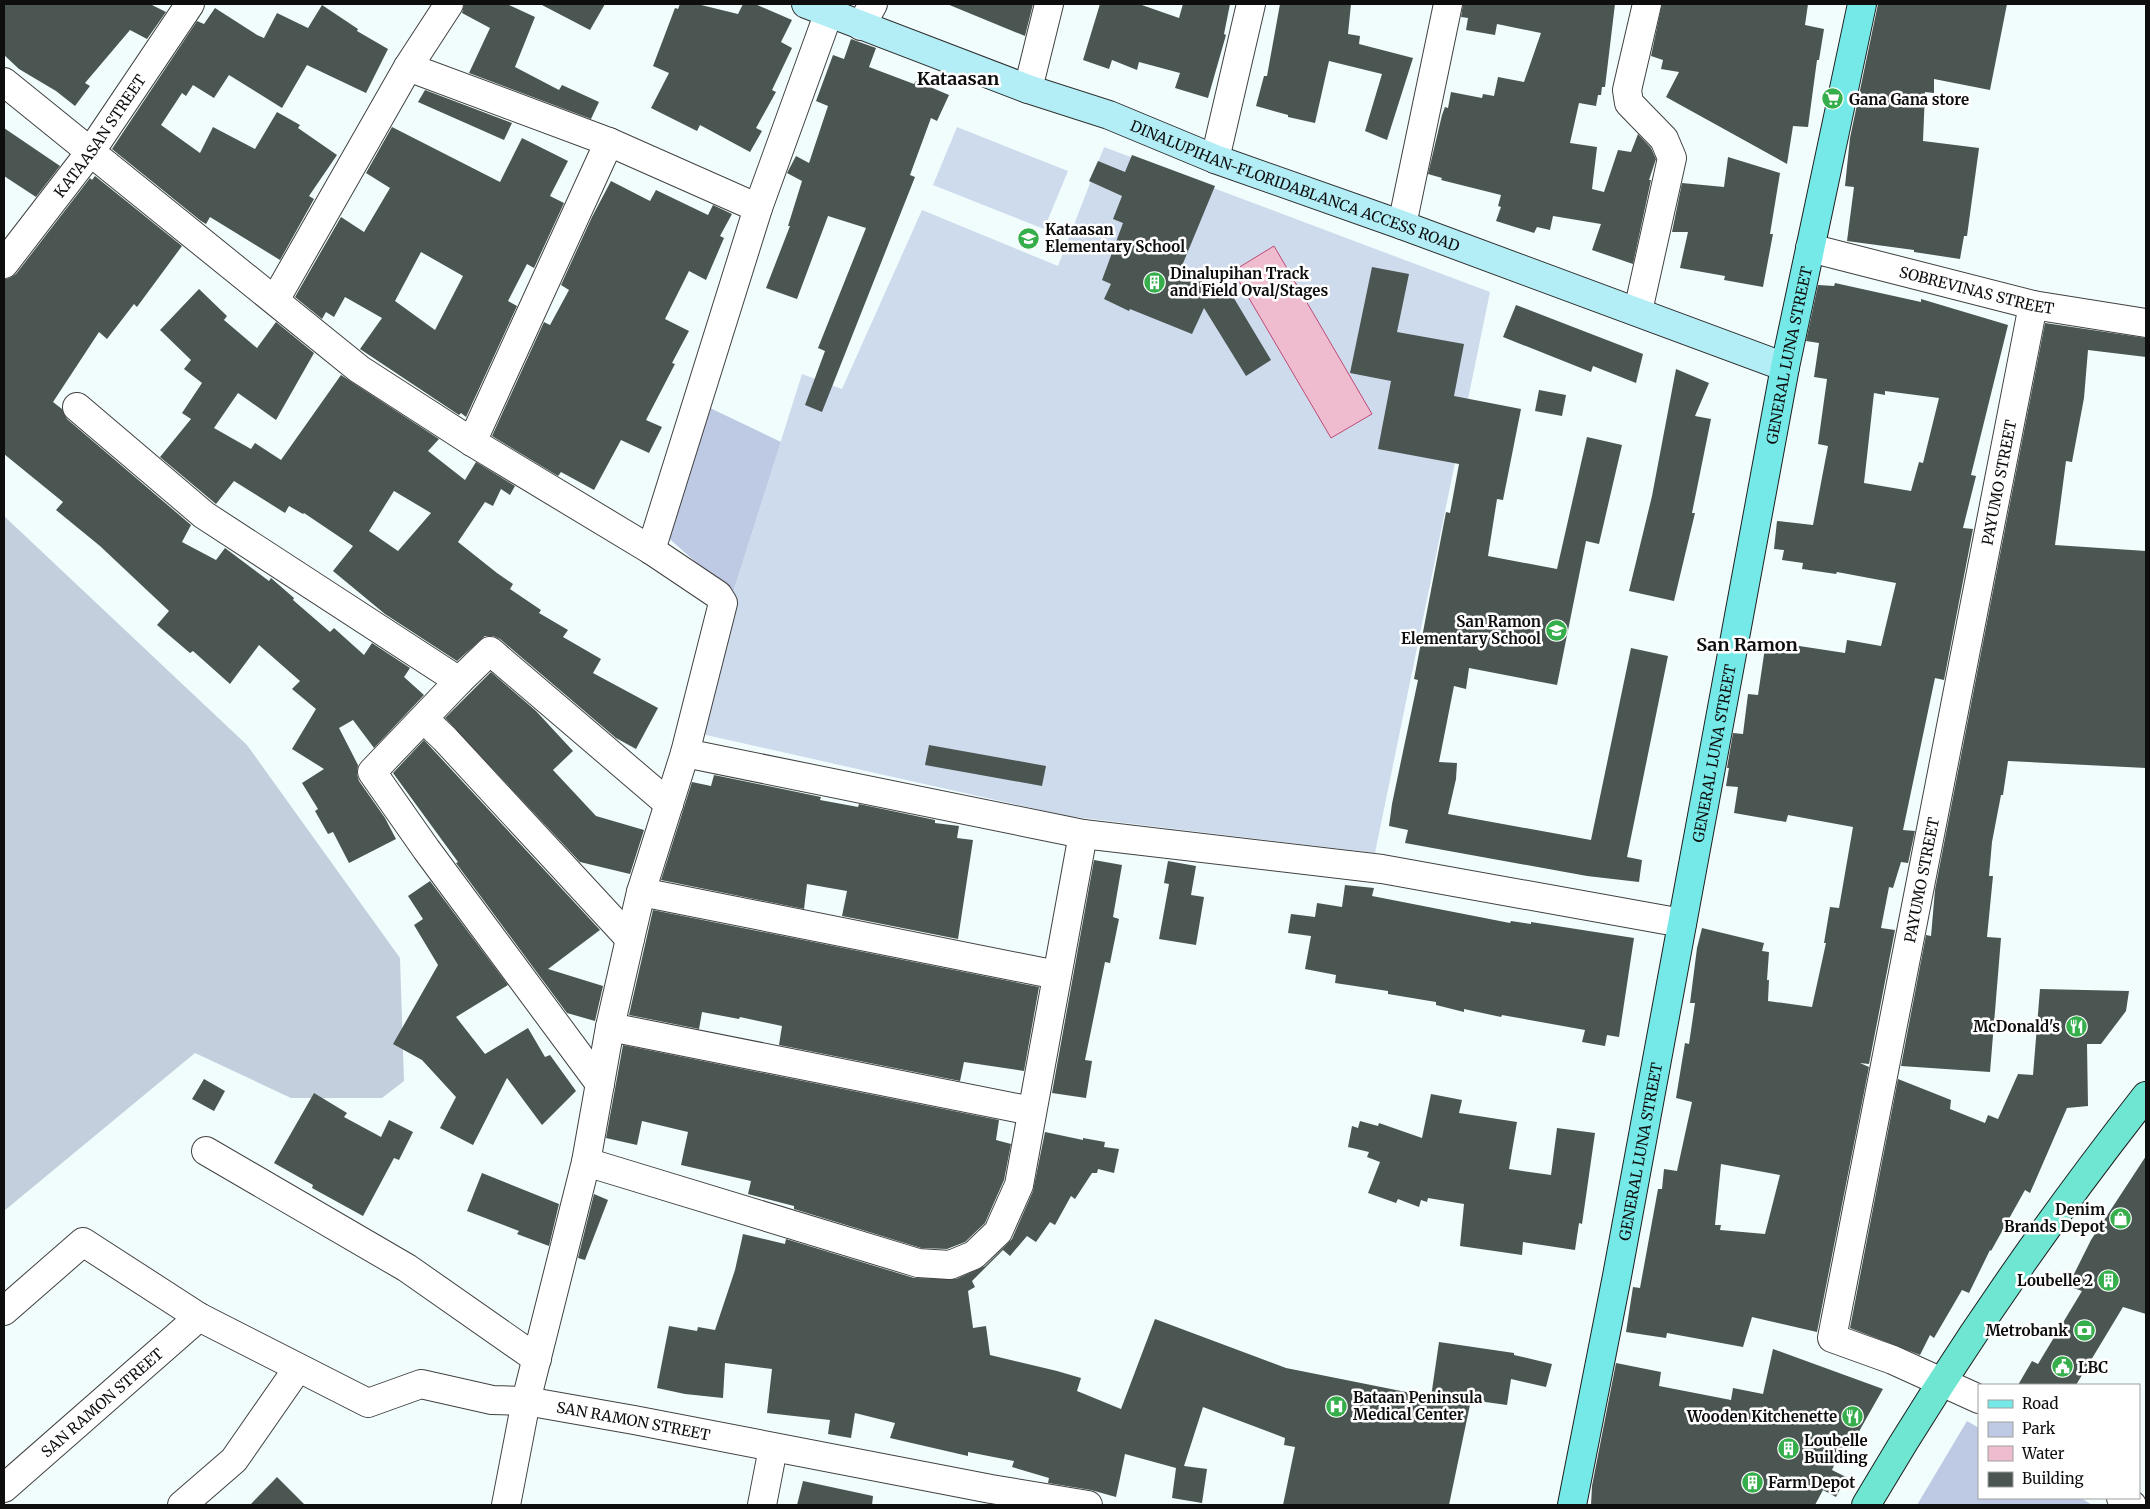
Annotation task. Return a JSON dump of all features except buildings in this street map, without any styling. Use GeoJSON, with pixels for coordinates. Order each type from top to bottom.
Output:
{"type":"FeatureCollection","features":[{"type":"Feature","properties":{"kind":"highway"},"geometry":{"type":"LineString","coordinates":[[1866,1505],[1943,1382],[2057,1212],[2146,1096]]}},
{"type":"Feature","properties":{"kind":"main road","name":"GENERAL LUNA STREET"},"geometry":{"type":"LineString","coordinates":[[1572,1505],[1617,1276],[1785,367],[1862,4]]}},
{"type":"Feature","properties":{"kind":"main road","name":"DINALUPIHAN-FLORIDABLANCA ACCESS ROAD"},"geometry":{"type":"LineString","coordinates":[[817,8],[867,15],[1028,89],[1109,115],[1215,159],[1638,311],[1785,367]]}},
{"type":"Feature","properties":{"kind":"street","name":"KATAASAN STREET"},"geometry":{"type":"LineString","coordinates":[[4,264],[91,150],[190,4]]}},
{"type":"Feature","properties":{"kind":"street"},"geometry":{"type":"LineString","coordinates":[[275,300],[408,66],[449,4]]}},
{"type":"Feature","properties":{"kind":"street"},"geometry":{"type":"LineString","coordinates":[[1028,89],[1049,4]]}},
{"type":"Feature","properties":{"kind":"street"},"geometry":{"type":"LineString","coordinates":[[1215,159],[1251,4]]}},
{"type":"Feature","properties":{"kind":"street"},"geometry":{"type":"LineString","coordinates":[[1402,225],[1448,4]]}},
{"type":"Feature","properties":{"kind":"street"},"geometry":{"type":"LineString","coordinates":[[1638,311],[1672,158],[1664,139],[1629,103],[1626,90],[1647,4]]}},
{"type":"Feature","properties":{"kind":"street"},"geometry":{"type":"LineString","coordinates":[[651,550],[758,208],[817,8]]}},
{"type":"Feature","properties":{"kind":"street"},"geometry":{"type":"LineString","coordinates":[[408,66],[609,142],[758,208]]}},
{"type":"Feature","properties":{"kind":"street"},"geometry":{"type":"LineString","coordinates":[[4,82],[91,150],[359,369],[472,442],[651,550],[718,595],[723,604],[685,753],[641,892],[610,1027],[586,1162],[526,1401],[506,1505]]}},
{"type":"Feature","properties":{"kind":"street"},"geometry":{"type":"LineString","coordinates":[[472,442],[609,142]]}},
{"type":"Feature","properties":{"kind":"street","name":"SOBREVINAS STREET"},"geometry":{"type":"LineString","coordinates":[[1810,248],[2034,305],[2146,323]]}},
{"type":"Feature","properties":{"kind":"street","name":"PAYUMO STREET"},"geometry":{"type":"LineString","coordinates":[[1943,1382],[1893,1360],[1832,1338],[2034,305]]}},
{"type":"Feature","properties":{"kind":"street"},"geometry":{"type":"LineString","coordinates":[[77,408],[204,515],[459,681]]}},
{"type":"Feature","properties":{"kind":"street"},"geometry":{"type":"LineString","coordinates":[[600,1084],[426,849],[372,772],[490,651],[670,804]]}},
{"type":"Feature","properties":{"kind":"street"},"geometry":{"type":"LineString","coordinates":[[424,719],[445,739],[630,939]]}},
{"type":"Feature","properties":{"kind":"street"},"geometry":{"type":"LineString","coordinates":[[685,753],[1083,834],[1382,869],[1682,923]]}},
{"type":"Feature","properties":{"kind":"street"},"geometry":{"type":"LineString","coordinates":[[586,1162],[918,1263],[950,1265],[974,1255],[998,1232],[1019,1185],[1083,834]]}},
{"type":"Feature","properties":{"kind":"street"},"geometry":{"type":"LineString","coordinates":[[641,892],[1057,974]]}},
{"type":"Feature","properties":{"kind":"street"},"geometry":{"type":"LineString","coordinates":[[610,1027],[1032,1111]]}},
{"type":"Feature","properties":{"kind":"street"},"geometry":{"type":"LineString","coordinates":[[206,1151],[407,1268],[537,1359]]}},
{"type":"Feature","properties":{"kind":"street","name":"SAN RAMON STREET"},"geometry":{"type":"LineString","coordinates":[[4,1311],[83,1242],[199,1317],[368,1403],[421,1384],[492,1400],[526,1401],[634,1420],[773,1448],[990,1497],[1088,1505]]}},
{"type":"Feature","properties":{"kind":"street","name":"SAN RAMON STREET"},"geometry":{"type":"LineString","coordinates":[[4,1488],[199,1317]]}},
{"type":"Feature","properties":{"kind":"street"},"geometry":{"type":"LineString","coordinates":[[182,1505],[234,1460],[298,1368]]}},
{"type":"Feature","properties":{"kind":"street"},"geometry":{"type":"LineString","coordinates":[[1943,1382],[1978,1399]]}},
{"type":"Feature","properties":{"kind":"street"},"geometry":{"type":"LineString","coordinates":[[762,1505],[773,1448]]}},
{"type":"Feature","properties":{"kind":"green space"},"geometry":{"type":"Polygon","coordinates":[[[708,407],[781,442],[733,593],[665,535],[708,407]]]}},
{"type":"Feature","properties":{"kind":"green space"},"geometry":{"type":"Polygon","coordinates":[[[1967,1421],[1978,1427],[1978,1499],[2083,1499],[2092,1505],[1917,1505],[1967,1421]]]}},
{"type":"Feature","properties":{"kind":"shaded area"},"geometry":{"type":"Polygon","coordinates":[[[957,127],[1068,171],[1044,229],[933,185],[957,127]]]}},
{"type":"Feature","properties":{"kind":"shaded area"},"geometry":{"type":"Polygon","coordinates":[[[1104,147],[1490,292],[1375,853],[1067,816],[697,733],[733,593],[802,374],[842,389],[922,210],[1058,266],[1104,147]]]}},
{"type":"Feature","properties":{"kind":"shaded area"},"geometry":{"type":"Polygon","coordinates":[[[4,516],[247,745],[400,958],[404,1081],[382,1098],[291,1098],[195,1053],[4,1211],[4,516]]]}},
{"type":"Feature","properties":{"kind":"water"},"geometry":{"type":"Polygon","coordinates":[[[1274,246],[1372,414],[1331,438],[1233,271],[1274,246]]]}},
{"type":"Feature","properties":{"kind":"place","name":"Gana Gana store"},"geometry":{"type":"Point","coordinates":[1833,99]}},
{"type":"Feature","properties":{"kind":"place","name":"Kataasan Elementary School"},"geometry":{"type":"Point","coordinates":[1029,238]}},
{"type":"Feature","properties":{"kind":"place","name":"Dinalupihan Track and Field Oval/Stages"},"geometry":{"type":"Point","coordinates":[1154,282]}},
{"type":"Feature","properties":{"kind":"place","name":"San Ramon Elementary School"},"geometry":{"type":"Point","coordinates":[1557,630]}},
{"type":"Feature","properties":{"kind":"place","name":"McDonald's"},"geometry":{"type":"Point","coordinates":[2076,1026]}},
{"type":"Feature","properties":{"kind":"place","name":"Denim Brands Depot"},"geometry":{"type":"Point","coordinates":[2121,1218]}},
{"type":"Feature","properties":{"kind":"place","name":"Loubelle 2"},"geometry":{"type":"Point","coordinates":[2109,1280]}},
{"type":"Feature","properties":{"kind":"place","name":"Metrobank"},"geometry":{"type":"Point","coordinates":[2084,1330]}},
{"type":"Feature","properties":{"kind":"place","name":"LBC"},"geometry":{"type":"Point","coordinates":[2062,1367]}},
{"type":"Feature","properties":{"kind":"place","name":"Bataan Peninsula Medical Center"},"geometry":{"type":"Point","coordinates":[1337,1406]}},
{"type":"Feature","properties":{"kind":"place","name":"Wooden Kitchenette"},"geometry":{"type":"Point","coordinates":[1853,1416]}},
{"type":"Feature","properties":{"kind":"place","name":"Loubelle Building"},"geometry":{"type":"Point","coordinates":[1788,1449]}},
{"type":"Feature","properties":{"kind":"place","name":"Farm Depot"},"geometry":{"type":"Point","coordinates":[1752,1482]}},
{"type":"Feature","properties":{"kind":"district","name":"Kataasan"},"geometry":{"type":"Point","coordinates":[958,78]}},
{"type":"Feature","properties":{"kind":"district","name":"San Ramon"},"geometry":{"type":"Point","coordinates":[1747,644]}}]}
